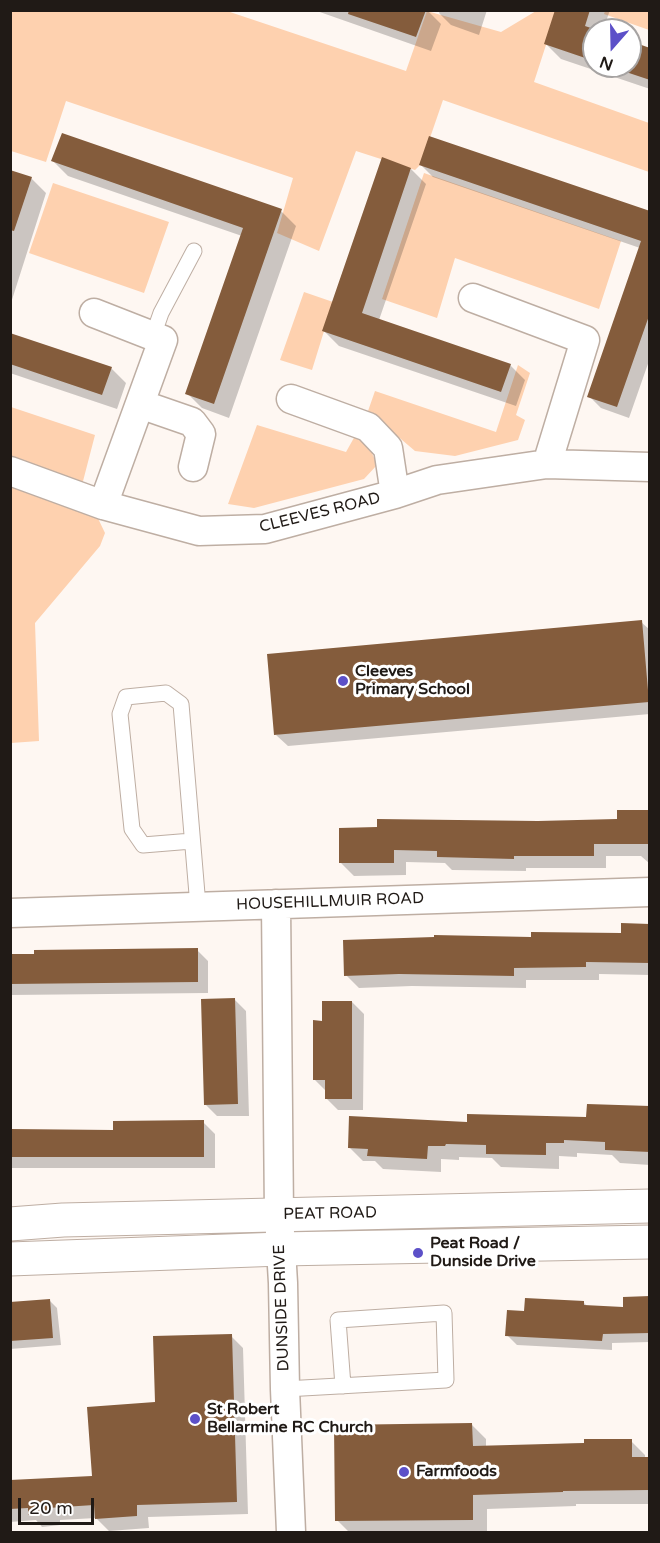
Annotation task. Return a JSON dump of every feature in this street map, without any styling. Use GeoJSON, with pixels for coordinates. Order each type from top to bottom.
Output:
{"type":"FeatureCollection","features":[{"type":"Feature","properties":{"kind":"street"},"geometry":{"type":"LineString","coordinates":[[473,298],[585,340],[546,464]]}},
{"type":"Feature","properties":{"kind":"street"},"geometry":{"type":"LineString","coordinates":[[94,313],[163,340],[103,505]]}},
{"type":"Feature","properties":{"kind":"street","name":"CLEEVES ROAD"},"geometry":{"type":"LineString","coordinates":[[291,399],[368,427],[388,448],[395,494]]}},
{"type":"Feature","properties":{"kind":"street"},"geometry":{"type":"LineString","coordinates":[[140,404],[192,422],[201,434],[193,467]]}},
{"type":"Feature","properties":{"kind":"street","name":"CLEEVES ROAD"},"geometry":{"type":"LineString","coordinates":[[10,471],[103,505],[199,531],[218,531],[265,529],[395,494],[437,480],[546,464],[650,467]]}},
{"type":"Feature","properties":{"kind":"street","name":"HOUSEHILLMUIR ROAD"},"geometry":{"type":"LineString","coordinates":[[10,913],[650,892]]}},
{"type":"Feature","properties":{"kind":"street","name":"DUNSIDE DRIVE"},"geometry":{"type":"LineString","coordinates":[[276,904],[279,1215],[291,1533]]}},
{"type":"Feature","properties":{"kind":"street","name":"PEAT ROAD"},"geometry":{"type":"LineString","coordinates":[[10,1224],[63,1220],[650,1206]]}},
{"type":"Feature","properties":{"kind":"street","name":"PEAT ROAD"},"geometry":{"type":"LineString","coordinates":[[10,1259],[281,1249],[650,1242]]}},
{"type":"Feature","properties":{"kind":"lane"},"geometry":{"type":"LineString","coordinates":[[153,336],[161,313],[194,251]]}},
{"type":"Feature","properties":{"kind":"lane"},"geometry":{"type":"LineString","coordinates":[[192,841],[143,845],[132,830],[120,714],[126,697],[165,693],[181,704],[198,906]]}},
{"type":"Feature","properties":{"kind":"lane"},"geometry":{"type":"LineString","coordinates":[[285,1389],[343,1386],[446,1380],[444,1313],[338,1320],[343,1386]]}},
{"type":"Feature","properties":{"kind":"shaded area"},"geometry":{"type":"Polygon","coordinates":[[[10,11],[227,11],[406,71],[427,11],[501,32],[536,11],[557,11],[534,82],[649,123],[649,172],[443,100],[421,164],[415,170],[356,151],[319,251],[277,233],[293,178],[66,101],[46,162],[11,151],[10,11]]]}},
{"type":"Feature","properties":{"kind":"shaded area"},"geometry":{"type":"Polygon","coordinates":[[[605,11],[649,11],[649,30],[642,28],[642,18],[615,18],[604,14],[605,11]]]}},
{"type":"Feature","properties":{"kind":"shaded area"},"geometry":{"type":"Polygon","coordinates":[[[424,173],[621,241],[599,309],[455,258],[437,318],[382,299],[424,173]]]}},
{"type":"Feature","properties":{"kind":"shaded area"},"geometry":{"type":"Polygon","coordinates":[[[53,183],[169,222],[144,293],[29,253],[53,183]]]}},
{"type":"Feature","properties":{"kind":"shaded area"},"geometry":{"type":"Polygon","coordinates":[[[304,292],[333,302],[312,370],[280,360],[304,292]]]}},
{"type":"Feature","properties":{"kind":"shaded area"},"geometry":{"type":"Polygon","coordinates":[[[518,365],[530,373],[516,415],[525,420],[518,440],[455,456],[415,451],[368,411],[375,391],[496,432],[518,365]]]}},
{"type":"Feature","properties":{"kind":"shaded area"},"geometry":{"type":"Polygon","coordinates":[[[11,407],[95,435],[82,485],[105,533],[100,546],[35,623],[39,741],[11,743],[11,407]]]}},
{"type":"Feature","properties":{"kind":"shaded area"},"geometry":{"type":"Polygon","coordinates":[[[257,425],[346,452],[355,436],[366,439],[377,465],[364,479],[254,508],[228,504],[257,425]]]}},
{"type":"Feature","properties":{"kind":"building"},"geometry":{"type":"Polygon","coordinates":[[[349,10],[426,10],[416,37],[348,14],[349,10]]]}},
{"type":"Feature","properties":{"kind":"building"},"geometry":{"type":"Polygon","coordinates":[[[555,10],[590,10],[588,18],[582,18],[582,57],[544,44],[555,10]]]}},
{"type":"Feature","properties":{"kind":"building"},"geometry":{"type":"Polygon","coordinates":[[[642,45],[650,48],[650,80],[642,77],[642,45]]]}},
{"type":"Feature","properties":{"kind":"building"},"geometry":{"type":"Polygon","coordinates":[[[62,133],[282,209],[214,404],[185,394],[243,228],[51,161],[62,133]]]}},
{"type":"Feature","properties":{"kind":"building"},"geometry":{"type":"Polygon","coordinates":[[[429,136],[650,211],[650,313],[617,407],[587,397],[641,241],[419,165],[429,136]]]}},
{"type":"Feature","properties":{"kind":"building"},"geometry":{"type":"Polygon","coordinates":[[[382,157],[411,168],[362,313],[511,364],[501,392],[322,331],[382,157]]]}},
{"type":"Feature","properties":{"kind":"building"},"geometry":{"type":"Polygon","coordinates":[[[10,170],[32,177],[14,231],[10,230],[10,170]]]}},
{"type":"Feature","properties":{"kind":"building"},"geometry":{"type":"Polygon","coordinates":[[[10,333],[112,367],[102,395],[10,364],[10,333]]]}},
{"type":"Feature","properties":{"kind":"building"},"geometry":{"type":"Polygon","coordinates":[[[642,620],[649,702],[274,735],[267,654],[642,620]]]}},
{"type":"Feature","properties":{"kind":"building"},"geometry":{"type":"Polygon","coordinates":[[[617,810],[650,810],[650,844],[594,844],[594,856],[514,856],[514,859],[437,857],[437,851],[394,850],[394,863],[339,863],[339,828],[377,827],[377,819],[538,821],[617,819],[617,810]]]}},
{"type":"Feature","properties":{"kind":"building"},"geometry":{"type":"Polygon","coordinates":[[[621,923],[650,924],[650,963],[586,962],[586,967],[514,968],[514,976],[399,974],[344,976],[343,940],[434,937],[434,935],[531,937],[531,932],[621,933],[621,923]]]}},
{"type":"Feature","properties":{"kind":"building"},"geometry":{"type":"Polygon","coordinates":[[[198,948],[198,982],[10,984],[10,954],[34,954],[34,950],[198,948]]]}},
{"type":"Feature","properties":{"kind":"building"},"geometry":{"type":"Polygon","coordinates":[[[235,998],[238,1104],[204,1105],[201,999],[235,998]]]}},
{"type":"Feature","properties":{"kind":"building"},"geometry":{"type":"Polygon","coordinates":[[[322,1001],[352,1001],[352,1099],[325,1099],[325,1080],[313,1080],[313,1020],[322,1021],[322,1001]]]}},
{"type":"Feature","properties":{"kind":"building"},"geometry":{"type":"Polygon","coordinates":[[[587,1104],[650,1106],[650,1152],[605,1150],[605,1142],[564,1140],[564,1143],[546,1143],[546,1155],[486,1154],[486,1145],[446,1144],[445,1146],[428,1146],[427,1159],[367,1156],[368,1149],[348,1148],[349,1116],[467,1122],[467,1114],[586,1117],[587,1104]]]}},
{"type":"Feature","properties":{"kind":"building"},"geometry":{"type":"Polygon","coordinates":[[[204,1120],[204,1157],[10,1157],[10,1129],[113,1130],[113,1121],[204,1120]]]}},
{"type":"Feature","properties":{"kind":"building"},"geometry":{"type":"Polygon","coordinates":[[[650,1296],[650,1333],[603,1334],[602,1341],[505,1336],[507,1310],[524,1311],[525,1298],[584,1301],[584,1305],[623,1307],[623,1297],[650,1296]]]}},
{"type":"Feature","properties":{"kind":"building"},"geometry":{"type":"Polygon","coordinates":[[[50,1299],[53,1338],[10,1341],[10,1302],[50,1299]]]}},
{"type":"Feature","properties":{"kind":"building"},"geometry":{"type":"Polygon","coordinates":[[[232,1334],[237,1502],[137,1505],[137,1516],[95,1519],[94,1505],[48,1508],[48,1514],[28,1515],[28,1508],[10,1509],[10,1480],[92,1476],[87,1407],[155,1402],[153,1336],[232,1334]]]}},
{"type":"Feature","properties":{"kind":"building","name":"Farmfoods"},"geometry":{"type":"Polygon","coordinates":[[[472,1423],[473,1446],[584,1443],[584,1439],[632,1439],[632,1457],[650,1457],[650,1490],[473,1495],[473,1520],[335,1521],[334,1425],[472,1423]]]}},
{"type":"Feature","properties":{"kind":"place","name":"Cleeves Primary School"},"geometry":{"type":"Point","coordinates":[343,681]}},
{"type":"Feature","properties":{"kind":"place","name":"Peat Road / Dunside Drive"},"geometry":{"type":"Point","coordinates":[418,1253]}},
{"type":"Feature","properties":{"kind":"place","name":"St Robert Bellarmine RC Church"},"geometry":{"type":"Point","coordinates":[195,1419]}},
{"type":"Feature","properties":{"kind":"place","name":"Farmfoods"},"geometry":{"type":"Point","coordinates":[404,1472]}}]}
